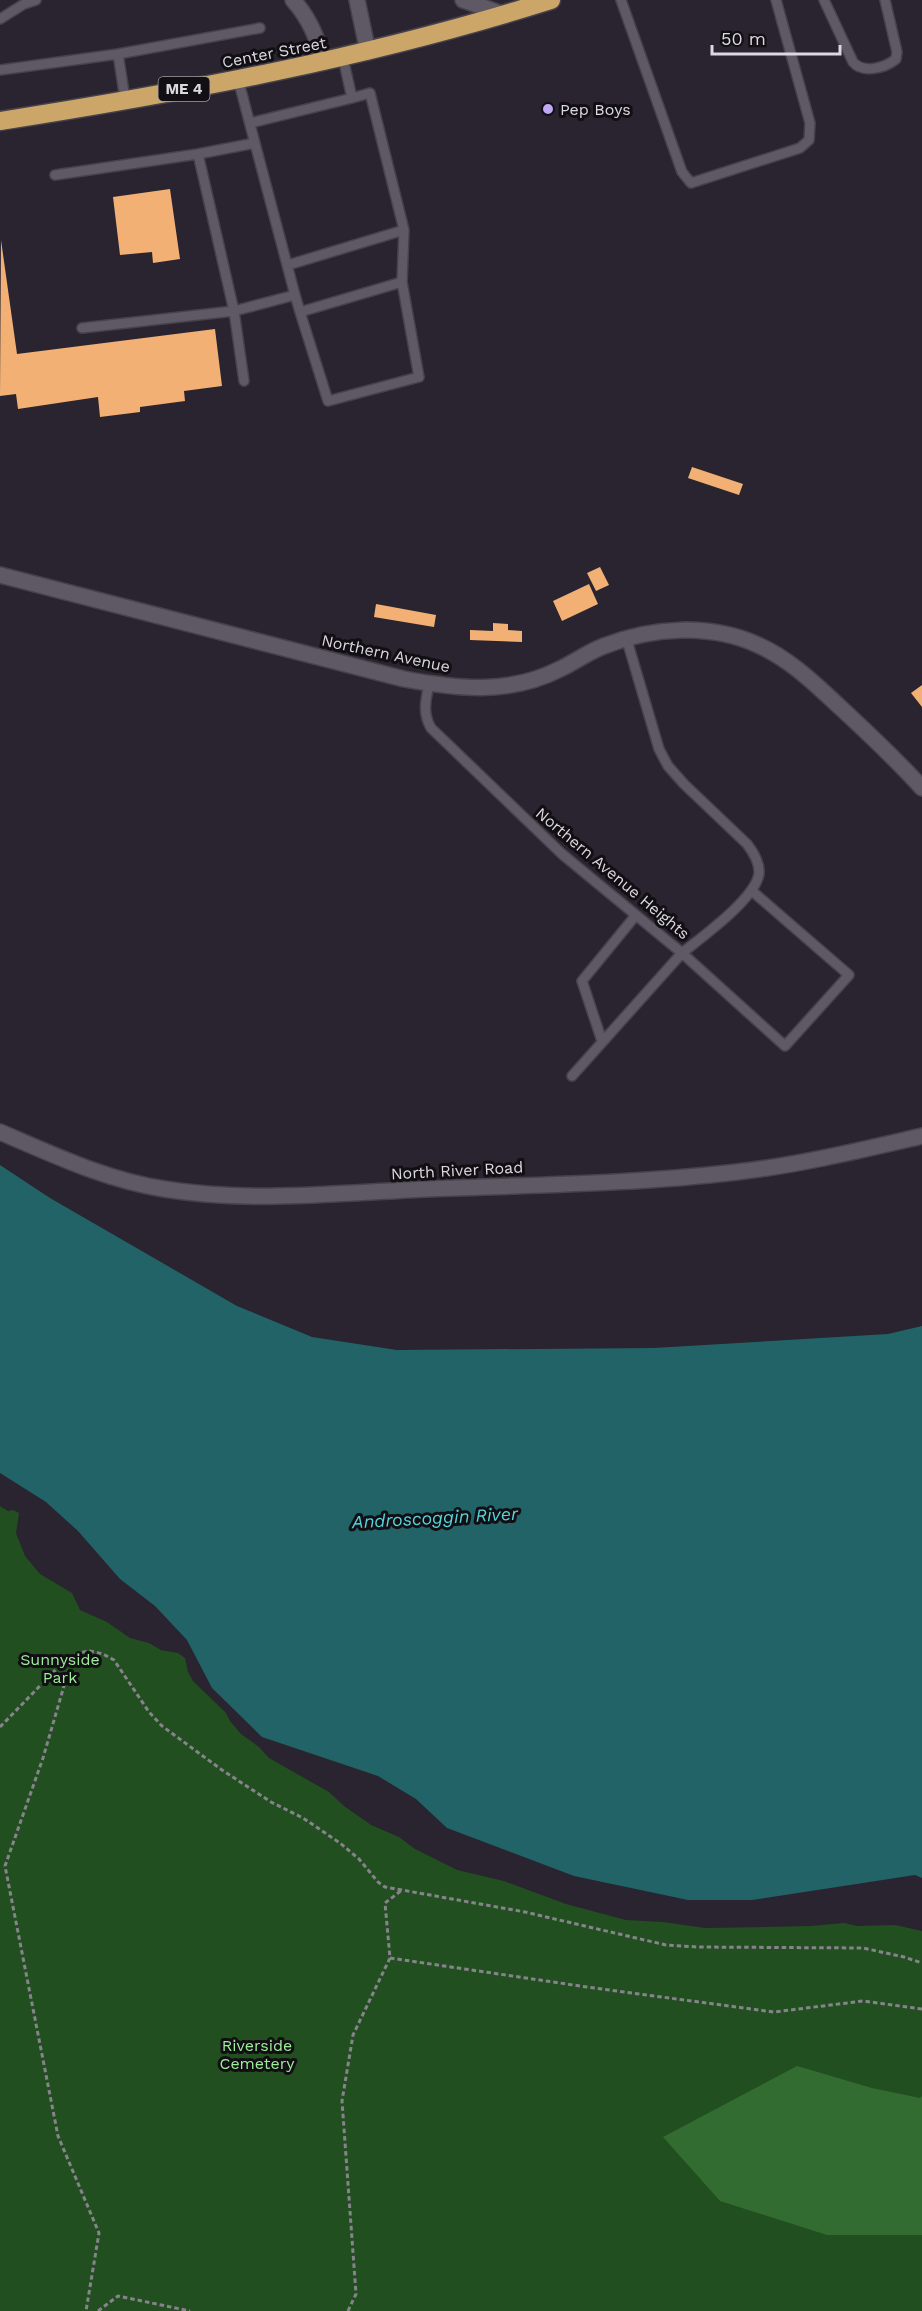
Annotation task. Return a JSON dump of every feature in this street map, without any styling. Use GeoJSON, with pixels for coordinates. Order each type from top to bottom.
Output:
{"type":"FeatureCollection","features":[{"type":"Feature","properties":{"kind":"highway","name":"Center Street"},"geometry":{"type":"LineString","coordinates":[[0,121],[343,58],[368,52],[502,7],[551,0]]}},
{"type":"Feature","properties":{"kind":"street"},"geometry":{"type":"LineString","coordinates":[[293,0],[312,25],[324,62]]}},
{"type":"Feature","properties":{"kind":"street"},"geometry":{"type":"LineString","coordinates":[[357,0],[368,52]]}},
{"type":"Feature","properties":{"kind":"street"},"geometry":{"type":"LineString","coordinates":[[464,0],[502,7]]}},
{"type":"Feature","properties":{"kind":"street","name":"Northern Avenue"},"geometry":{"type":"LineString","coordinates":[[0,575],[260,643],[429,684],[468,689],[509,686],[559,670],[600,647],[626,637],[670,630],[706,631],[757,645],[796,669],[838,705],[922,788]]}},
{"type":"Feature","properties":{"kind":"street","name":"North River Road"},"geometry":{"type":"LineString","coordinates":[[0,1132],[104,1175],[161,1189],[225,1196],[310,1195],[737,1172],[837,1155],[922,1136]]}},
{"type":"Feature","properties":{"kind":"lane"},"geometry":{"type":"LineString","coordinates":[[0,19],[24,4],[36,0]]}},
{"type":"Feature","properties":{"kind":"lane"},"geometry":{"type":"LineString","coordinates":[[621,0],[682,172],[691,183],[800,148],[809,140],[810,123],[776,0]]}},
{"type":"Feature","properties":{"kind":"lane"},"geometry":{"type":"LineString","coordinates":[[824,0],[853,62],[858,68],[864,69],[876,68],[896,59],[897,52],[885,0]]}},
{"type":"Feature","properties":{"kind":"lane"},"geometry":{"type":"LineString","coordinates":[[0,70],[118,54],[260,28]]}},
{"type":"Feature","properties":{"kind":"lane"},"geometry":{"type":"LineString","coordinates":[[118,54],[125,99]]}},
{"type":"Feature","properties":{"kind":"lane"},"geometry":{"type":"LineString","coordinates":[[343,58],[352,98]]}},
{"type":"Feature","properties":{"kind":"lane"},"geometry":{"type":"LineString","coordinates":[[238,79],[295,295],[328,401],[419,377],[402,282],[404,230],[370,93],[250,123]]}},
{"type":"Feature","properties":{"kind":"lane"},"geometry":{"type":"LineString","coordinates":[[56,175],[198,154],[255,143]]}},
{"type":"Feature","properties":{"kind":"lane"},"geometry":{"type":"LineString","coordinates":[[198,154],[234,311],[244,381]]}},
{"type":"Feature","properties":{"kind":"lane"},"geometry":{"type":"LineString","coordinates":[[288,265],[404,230]]}},
{"type":"Feature","properties":{"kind":"lane"},"geometry":{"type":"LineString","coordinates":[[300,312],[402,282]]}},
{"type":"Feature","properties":{"kind":"lane"},"geometry":{"type":"LineString","coordinates":[[82,328],[234,311],[295,295]]}},
{"type":"Feature","properties":{"kind":"lane"},"geometry":{"type":"LineString","coordinates":[[572,1076],[682,953],[785,1046],[849,975],[752,891],[759,875],[755,855],[747,844],[668,766],[659,749],[626,637]]}},
{"type":"Feature","properties":{"kind":"lane","name":"Northern Avenue Heights"},"geometry":{"type":"LineString","coordinates":[[429,684],[425,706],[426,719],[431,728],[562,854],[682,953],[721,922],[752,891]]}},
{"type":"Feature","properties":{"kind":"lane"},"geometry":{"type":"LineString","coordinates":[[602,1041],[582,981],[636,915]]}},
{"type":"Feature","properties":{"kind":"path"},"geometry":{"type":"LineString","coordinates":[[0,1727],[66,1659],[90,1651],[102,1653],[114,1660],[149,1712],[162,1726],[222,1770],[340,1843],[359,1859],[385,1887],[525,1912],[666,1945],[862,1948],[895,1954],[922,1963]]}},
{"type":"Feature","properties":{"kind":"path"},"geometry":{"type":"LineString","coordinates":[[73,1655],[43,1758],[5,1866],[58,2136],[99,2233],[86,2311]]}},
{"type":"Feature","properties":{"kind":"path"},"geometry":{"type":"LineString","coordinates":[[348,2311],[356,2294],[342,2101],[353,2035],[390,1958],[384,1903],[402,1890]]}},
{"type":"Feature","properties":{"kind":"path"},"geometry":{"type":"LineString","coordinates":[[390,1958],[774,2012],[863,2001],[922,2009]]}},
{"type":"Feature","properties":{"kind":"path"},"geometry":{"type":"LineString","coordinates":[[98,2311],[118,2296],[190,2311]]}},
{"type":"Feature","properties":{"kind":"green space","name":"Riverside Cemetery"},"geometry":{"type":"Polygon","coordinates":[[[0,1506],[8,1511],[13,1510],[19,1513],[16,1533],[25,1556],[40,1574],[72,1593],[80,1610],[107,1622],[130,1638],[149,1643],[161,1650],[178,1653],[185,1658],[193,1681],[226,1713],[241,1734],[259,1747],[269,1758],[329,1792],[371,1825],[399,1837],[415,1849],[457,1870],[504,1881],[566,1904],[626,1920],[705,1928],[811,1926],[844,1923],[857,1926],[895,1925],[922,1931],[922,2311],[0,2311],[0,1506]]]}},
{"type":"Feature","properties":{"kind":"green space"},"geometry":{"type":"Polygon","coordinates":[[[797,2066],[872,2088],[920,2098],[922,2096],[922,2235],[827,2235],[720,2201],[663,2137],[797,2066]]]}},
{"type":"Feature","properties":{"kind":"water","name":"Androscoggin River"},"geometry":{"type":"Polygon","coordinates":[[[0,1165],[50,1198],[237,1306],[312,1337],[397,1350],[654,1348],[888,1334],[922,1326],[922,1878],[915,1875],[752,1900],[688,1900],[574,1876],[447,1828],[416,1799],[378,1776],[262,1737],[212,1688],[187,1640],[155,1606],[120,1579],[78,1531],[46,1502],[0,1473],[0,1165]]]}},
{"type":"Feature","properties":{"kind":"building"},"geometry":{"type":"Polygon","coordinates":[[[170,189],[180,259],[153,263],[152,252],[120,255],[113,197],[170,189]]]}},
{"type":"Feature","properties":{"kind":"building"},"geometry":{"type":"Polygon","coordinates":[[[1,240],[17,354],[215,329],[222,386],[184,391],[185,401],[140,407],[140,412],[100,417],[98,397],[18,409],[16,394],[0,396],[1,240]]]}},
{"type":"Feature","properties":{"kind":"building"},"geometry":{"type":"Polygon","coordinates":[[[692,467],[743,484],[739,495],[688,478],[692,467]]]}},
{"type":"Feature","properties":{"kind":"building"},"geometry":{"type":"Polygon","coordinates":[[[600,567],[609,585],[596,591],[587,573],[600,567]]]}},
{"type":"Feature","properties":{"kind":"building"},"geometry":{"type":"Polygon","coordinates":[[[589,584],[598,604],[562,621],[553,601],[589,584]]]}},
{"type":"Feature","properties":{"kind":"building"},"geometry":{"type":"Polygon","coordinates":[[[376,604],[436,615],[434,627],[374,617],[376,604]]]}},
{"type":"Feature","properties":{"kind":"building"},"geometry":{"type":"Polygon","coordinates":[[[493,623],[508,624],[508,630],[522,631],[522,642],[470,640],[470,630],[493,631],[493,623]]]}},
{"type":"Feature","properties":{"kind":"building"},"geometry":{"type":"Polygon","coordinates":[[[922,685],[922,707],[911,693],[922,685]]]}},
{"type":"Feature","properties":{"kind":"place","name":"Pep Boys"},"geometry":{"type":"Point","coordinates":[548,109]}},
{"type":"Feature","properties":{"kind":"park label","name":"Sunnyside Park"},"geometry":{"type":"Point","coordinates":[60,1668]}}]}
